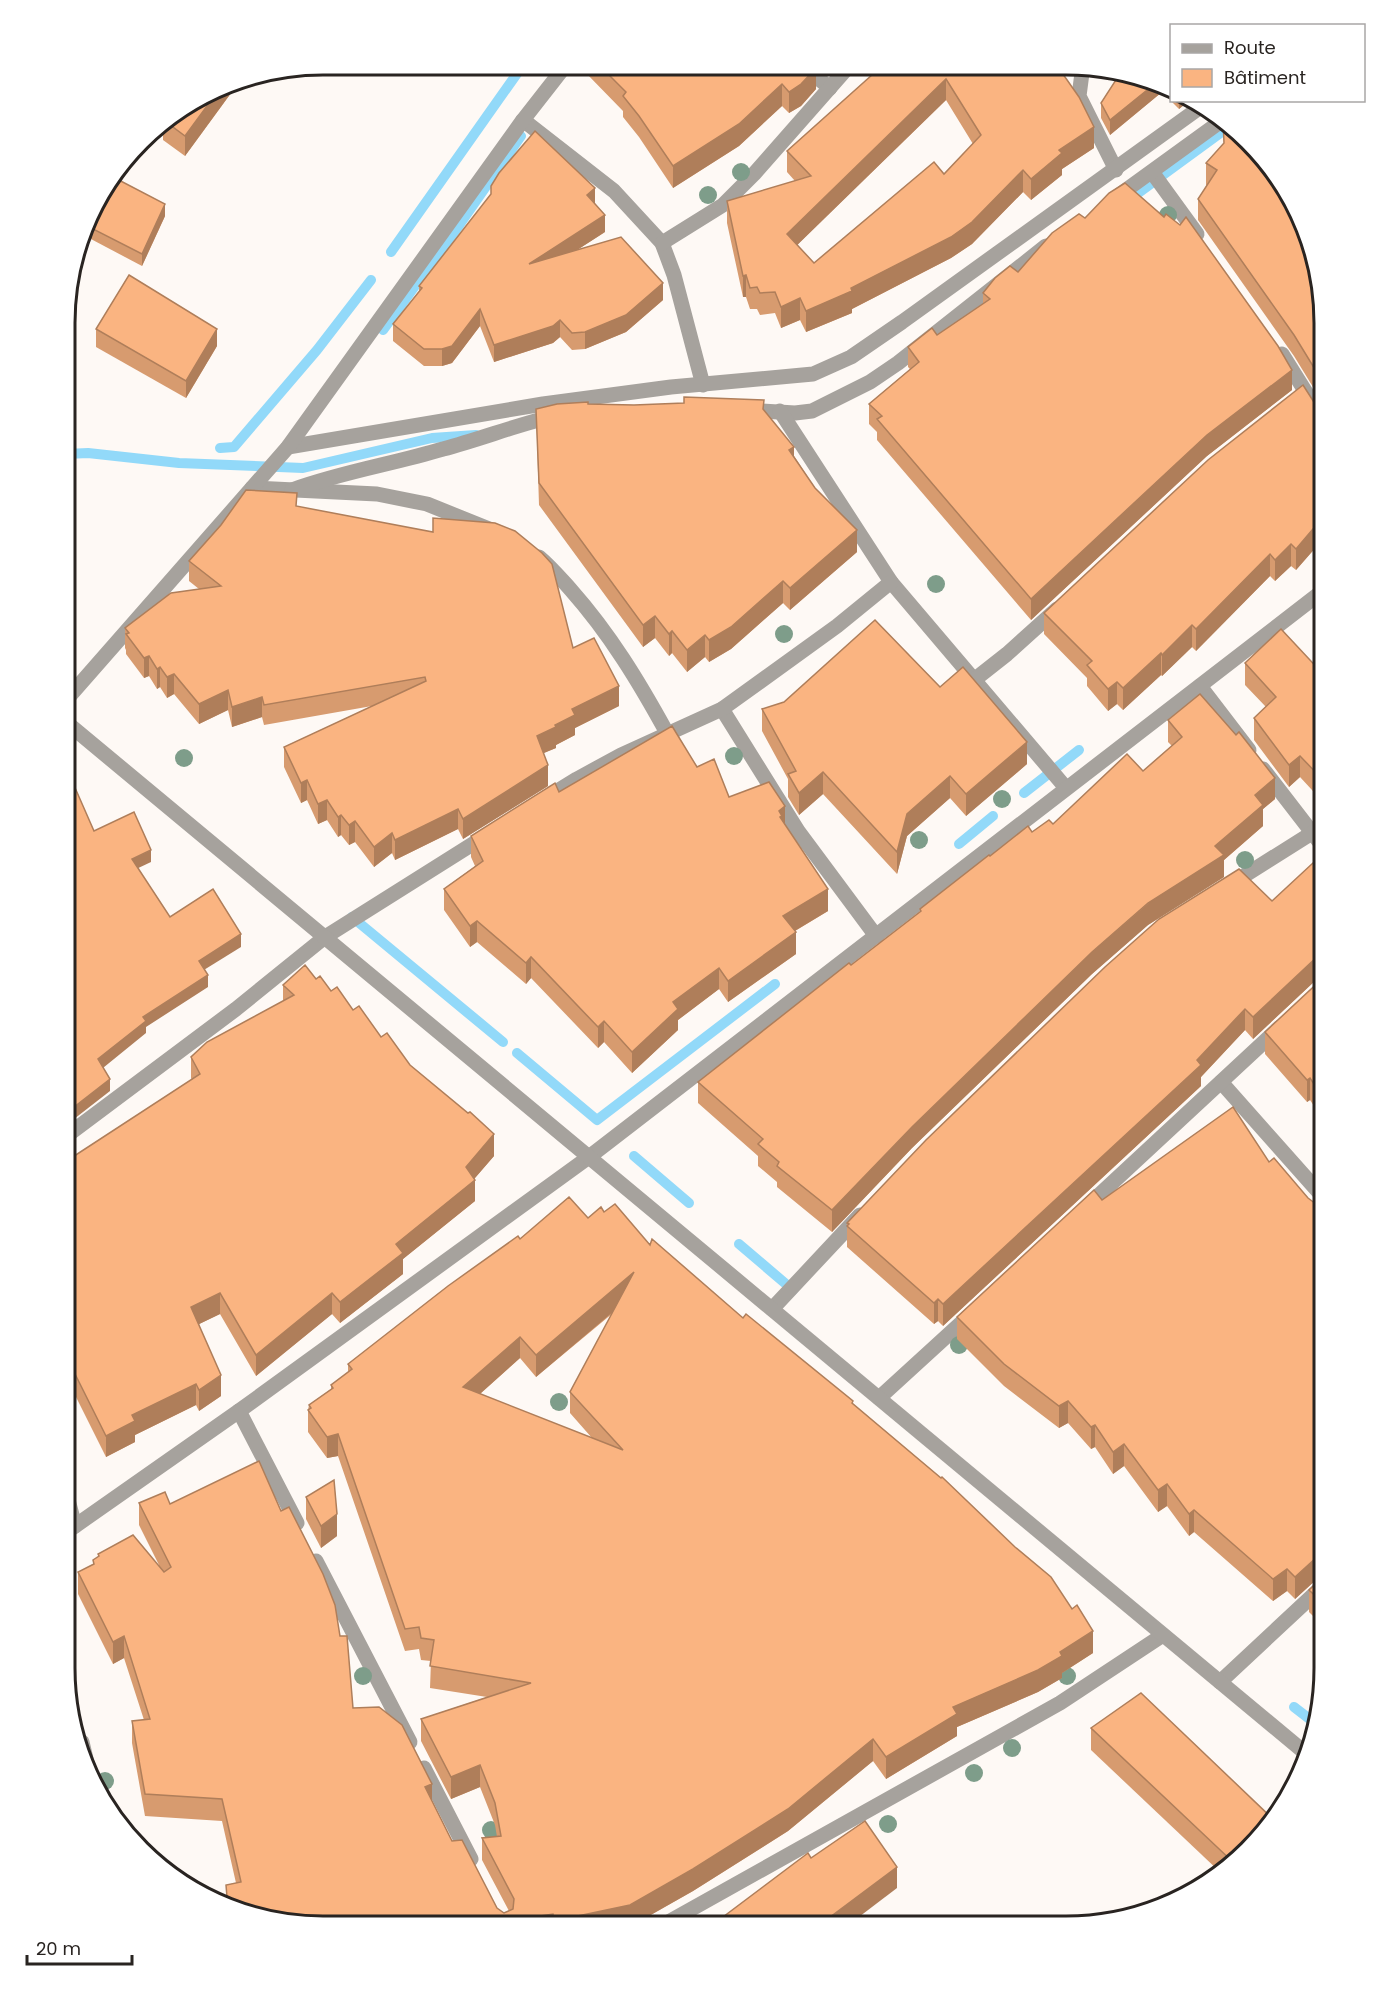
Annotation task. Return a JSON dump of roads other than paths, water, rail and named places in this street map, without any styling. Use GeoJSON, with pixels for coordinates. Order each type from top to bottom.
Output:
{"type":"FeatureCollection","features":[{"type":"Feature","properties":{"kind":"street"},"geometry":{"type":"LineString","coordinates":[[75,690],[288,447],[523,120],[558,75]]}},
{"type":"Feature","properties":{"kind":"street"},"geometry":{"type":"LineString","coordinates":[[814,75],[830,88]]}},
{"type":"Feature","properties":{"kind":"street"},"geometry":{"type":"LineString","coordinates":[[662,243],[723,206],[841,75]]}},
{"type":"Feature","properties":{"kind":"street"},"geometry":{"type":"LineString","coordinates":[[1082,76],[1079,96],[1116,170]]}},
{"type":"Feature","properties":{"kind":"street"},"geometry":{"type":"LineString","coordinates":[[288,447],[543,404],[813,374],[851,357],[1116,170],[1195,111]]}},
{"type":"Feature","properties":{"kind":"street"},"geometry":{"type":"LineString","coordinates":[[523,120],[614,191],[662,243],[675,275],[703,385]]}},
{"type":"Feature","properties":{"kind":"street"},"geometry":{"type":"LineString","coordinates":[[1100,208],[1216,125]]}},
{"type":"Feature","properties":{"kind":"street"},"geometry":{"type":"LineString","coordinates":[[1152,172],[1206,247]]}},
{"type":"Feature","properties":{"kind":"street"},"geometry":{"type":"LineString","coordinates":[[735,409],[795,413],[812,411],[870,382],[907,356],[1055,240]]}},
{"type":"Feature","properties":{"kind":"street"},"geometry":{"type":"LineString","coordinates":[[1273,342],[1301,395],[1314,408]]}},
{"type":"Feature","properties":{"kind":"street"},"geometry":{"type":"LineString","coordinates":[[780,411],[891,582],[1066,788]]}},
{"type":"Feature","properties":{"kind":"street"},"geometry":{"type":"LineString","coordinates":[[292,490],[328,477],[445,449],[533,421],[575,415]]}},
{"type":"Feature","properties":{"kind":"street"},"geometry":{"type":"LineString","coordinates":[[252,488],[377,495],[427,504],[501,535]]}},
{"type":"Feature","properties":{"kind":"street"},"geometry":{"type":"LineString","coordinates":[[528,549],[549,566],[582,603],[611,641],[636,677],[667,733]]}},
{"type":"Feature","properties":{"kind":"street"},"geometry":{"type":"LineString","coordinates":[[530,808],[577,779],[667,733],[722,709],[837,626],[891,582]]}},
{"type":"Feature","properties":{"kind":"street"},"geometry":{"type":"LineString","coordinates":[[75,1526],[239,1412],[589,1157],[1314,598]]}},
{"type":"Feature","properties":{"kind":"street"},"geometry":{"type":"LineString","coordinates":[[974,680],[1066,601]]}},
{"type":"Feature","properties":{"kind":"street"},"geometry":{"type":"LineString","coordinates":[[1200,686],[1314,836]]}},
{"type":"Feature","properties":{"kind":"street"},"geometry":{"type":"LineString","coordinates":[[722,709],[798,831],[876,936]]}},
{"type":"Feature","properties":{"kind":"street"},"geometry":{"type":"LineString","coordinates":[[75,730],[1301,1749]]}},
{"type":"Feature","properties":{"kind":"street"},"geometry":{"type":"LineString","coordinates":[[75,1130],[236,1009],[325,938],[502,826]]}},
{"type":"Feature","properties":{"kind":"street"},"geometry":{"type":"LineString","coordinates":[[1213,896],[1312,833]]}},
{"type":"Feature","properties":{"kind":"street"},"geometry":{"type":"LineString","coordinates":[[1072,1220],[1290,1018]]}},
{"type":"Feature","properties":{"kind":"street"},"geometry":{"type":"LineString","coordinates":[[1221,1082],[1314,1187]]}},
{"type":"Feature","properties":{"kind":"street"},"geometry":{"type":"LineString","coordinates":[[772,1309],[873,1203]]}},
{"type":"Feature","properties":{"kind":"street"},"geometry":{"type":"LineString","coordinates":[[879,1398],[984,1301]]}},
{"type":"Feature","properties":{"kind":"street"},"geometry":{"type":"LineString","coordinates":[[239,1412],[478,1873]]}},
{"type":"Feature","properties":{"kind":"street"},"geometry":{"type":"LineString","coordinates":[[1220,1682],[1314,1594]]}},
{"type":"Feature","properties":{"kind":"street"},"geometry":{"type":"LineString","coordinates":[[679,1916],[1060,1703],[1163,1635]]}},
{"type":"Feature","properties":{"kind":"waterway"},"geometry":{"type":"LineString","coordinates":[[391,252],[516,75]]}},
{"type":"Feature","properties":{"kind":"waterway"},"geometry":{"type":"LineString","coordinates":[[1126,202],[1223,131]]}},
{"type":"Feature","properties":{"kind":"waterway"},"geometry":{"type":"LineString","coordinates":[[383,330],[521,136]]}},
{"type":"Feature","properties":{"kind":"waterway"},"geometry":{"type":"LineString","coordinates":[[220,448],[234,447],[317,350],[371,280]]}},
{"type":"Feature","properties":{"kind":"waterway"},"geometry":{"type":"LineString","coordinates":[[75,454],[179,463],[303,468],[432,438],[476,435]]}},
{"type":"Feature","properties":{"kind":"waterway"},"geometry":{"type":"LineString","coordinates":[[1024,793],[1079,750]]}},
{"type":"Feature","properties":{"kind":"waterway"},"geometry":{"type":"LineString","coordinates":[[959,844],[993,816]]}},
{"type":"Feature","properties":{"kind":"waterway"},"geometry":{"type":"LineString","coordinates":[[352,917],[503,1042]]}},
{"type":"Feature","properties":{"kind":"waterway"},"geometry":{"type":"LineString","coordinates":[[517,1053],[597,1120],[775,984]]}},
{"type":"Feature","properties":{"kind":"waterway"},"geometry":{"type":"LineString","coordinates":[[634,1156],[689,1203]]}},
{"type":"Feature","properties":{"kind":"waterway"},"geometry":{"type":"LineString","coordinates":[[739,1244],[793,1290]]}},
{"type":"Feature","properties":{"kind":"waterway"},"geometry":{"type":"LineString","coordinates":[[1294,1707],[1309,1718]]}}]}
